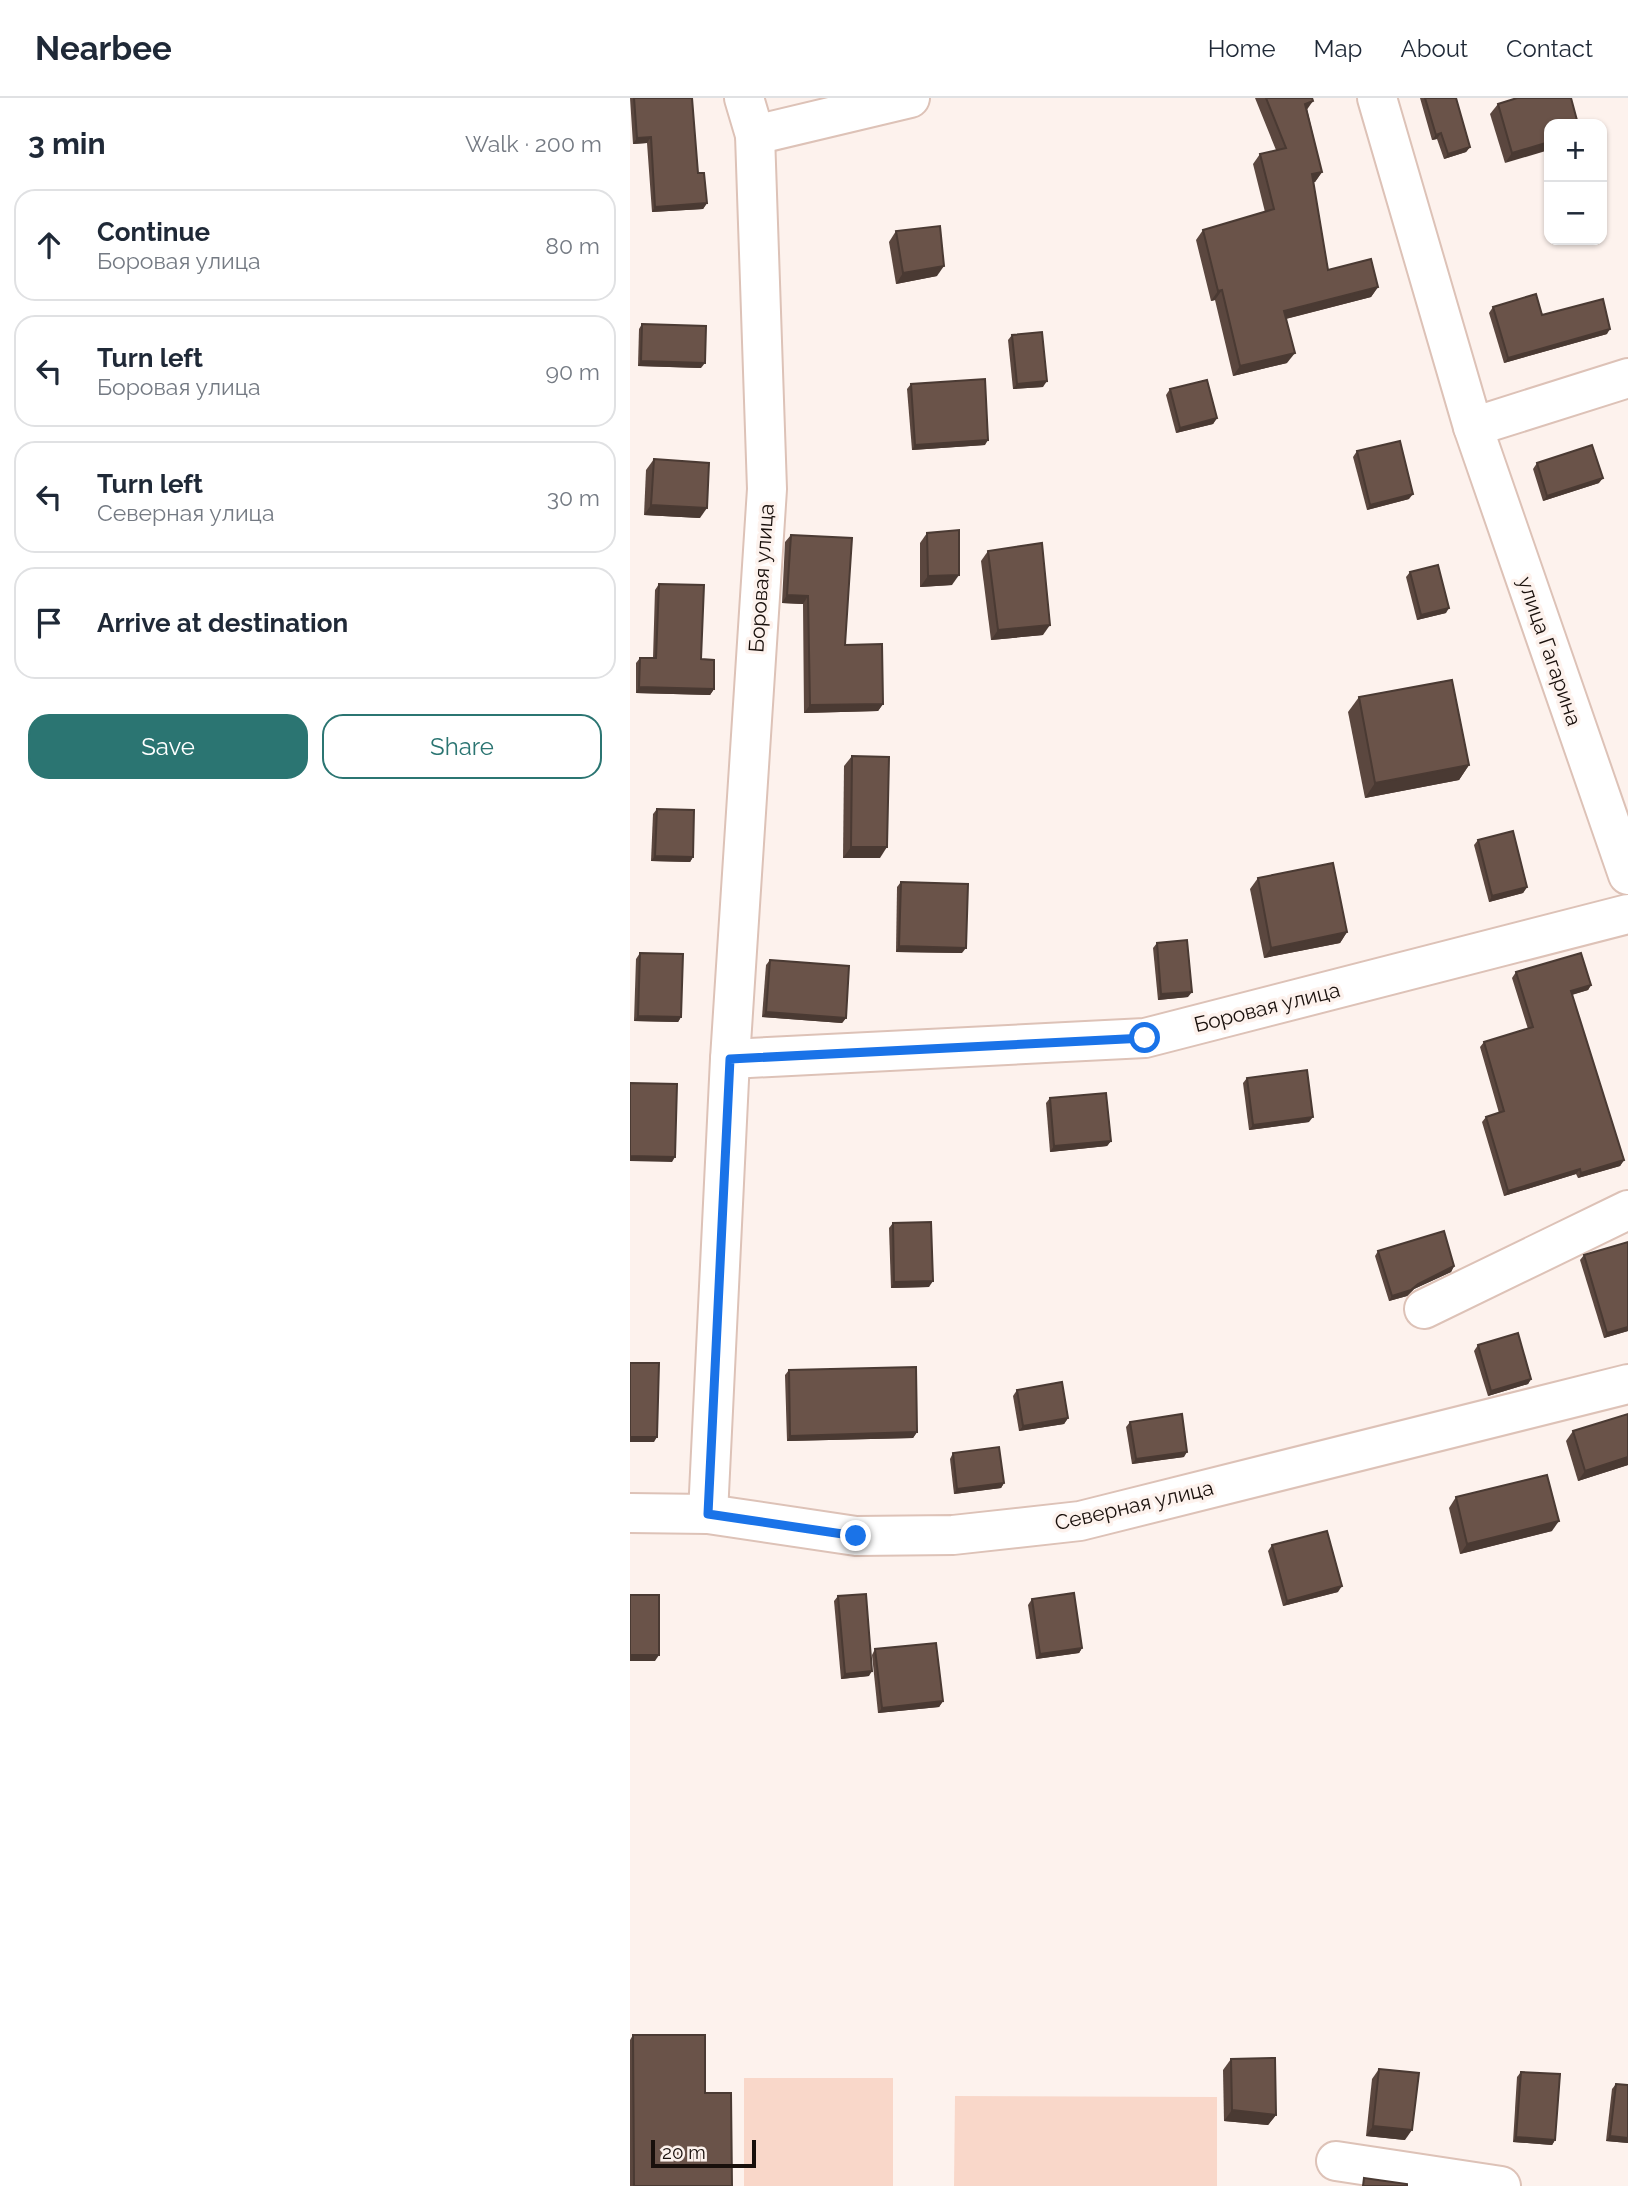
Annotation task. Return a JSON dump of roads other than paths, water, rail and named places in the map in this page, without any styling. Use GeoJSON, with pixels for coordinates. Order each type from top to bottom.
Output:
{"type":"FeatureCollection","features":[{"type":"Feature","properties":{"kind":"street","name":"Боровая улица"},"geometry":{"type":"LineString","coordinates":[[708,1514],[730,1059],[767,489],[755,135],[744,98]]}},
{"type":"Feature","properties":{"kind":"street"},"geometry":{"type":"LineString","coordinates":[[755,135],[910,98]]}},
{"type":"Feature","properties":{"kind":"street","name":"улица Гагарина"},"geometry":{"type":"LineString","coordinates":[[1377,98],[1473,427],[1628,875]]}},
{"type":"Feature","properties":{"kind":"street"},"geometry":{"type":"LineString","coordinates":[[1473,427],[1628,378]]}},
{"type":"Feature","properties":{"kind":"street","name":"Боровая улица"},"geometry":{"type":"LineString","coordinates":[[730,1059],[1145,1038],[1628,914]]}},
{"type":"Feature","properties":{"kind":"street"},"geometry":{"type":"LineString","coordinates":[[1424,1309],[1628,1210]]}},
{"type":"Feature","properties":{"kind":"street","name":"Северная улица"},"geometry":{"type":"LineString","coordinates":[[630,1513],[708,1514],[856,1536],[953,1535],[1080,1521],[1628,1384]]}},
{"type":"Feature","properties":{"kind":"street"},"geometry":{"type":"LineString","coordinates":[[1336,2161],[1501,2186]]}}]}
